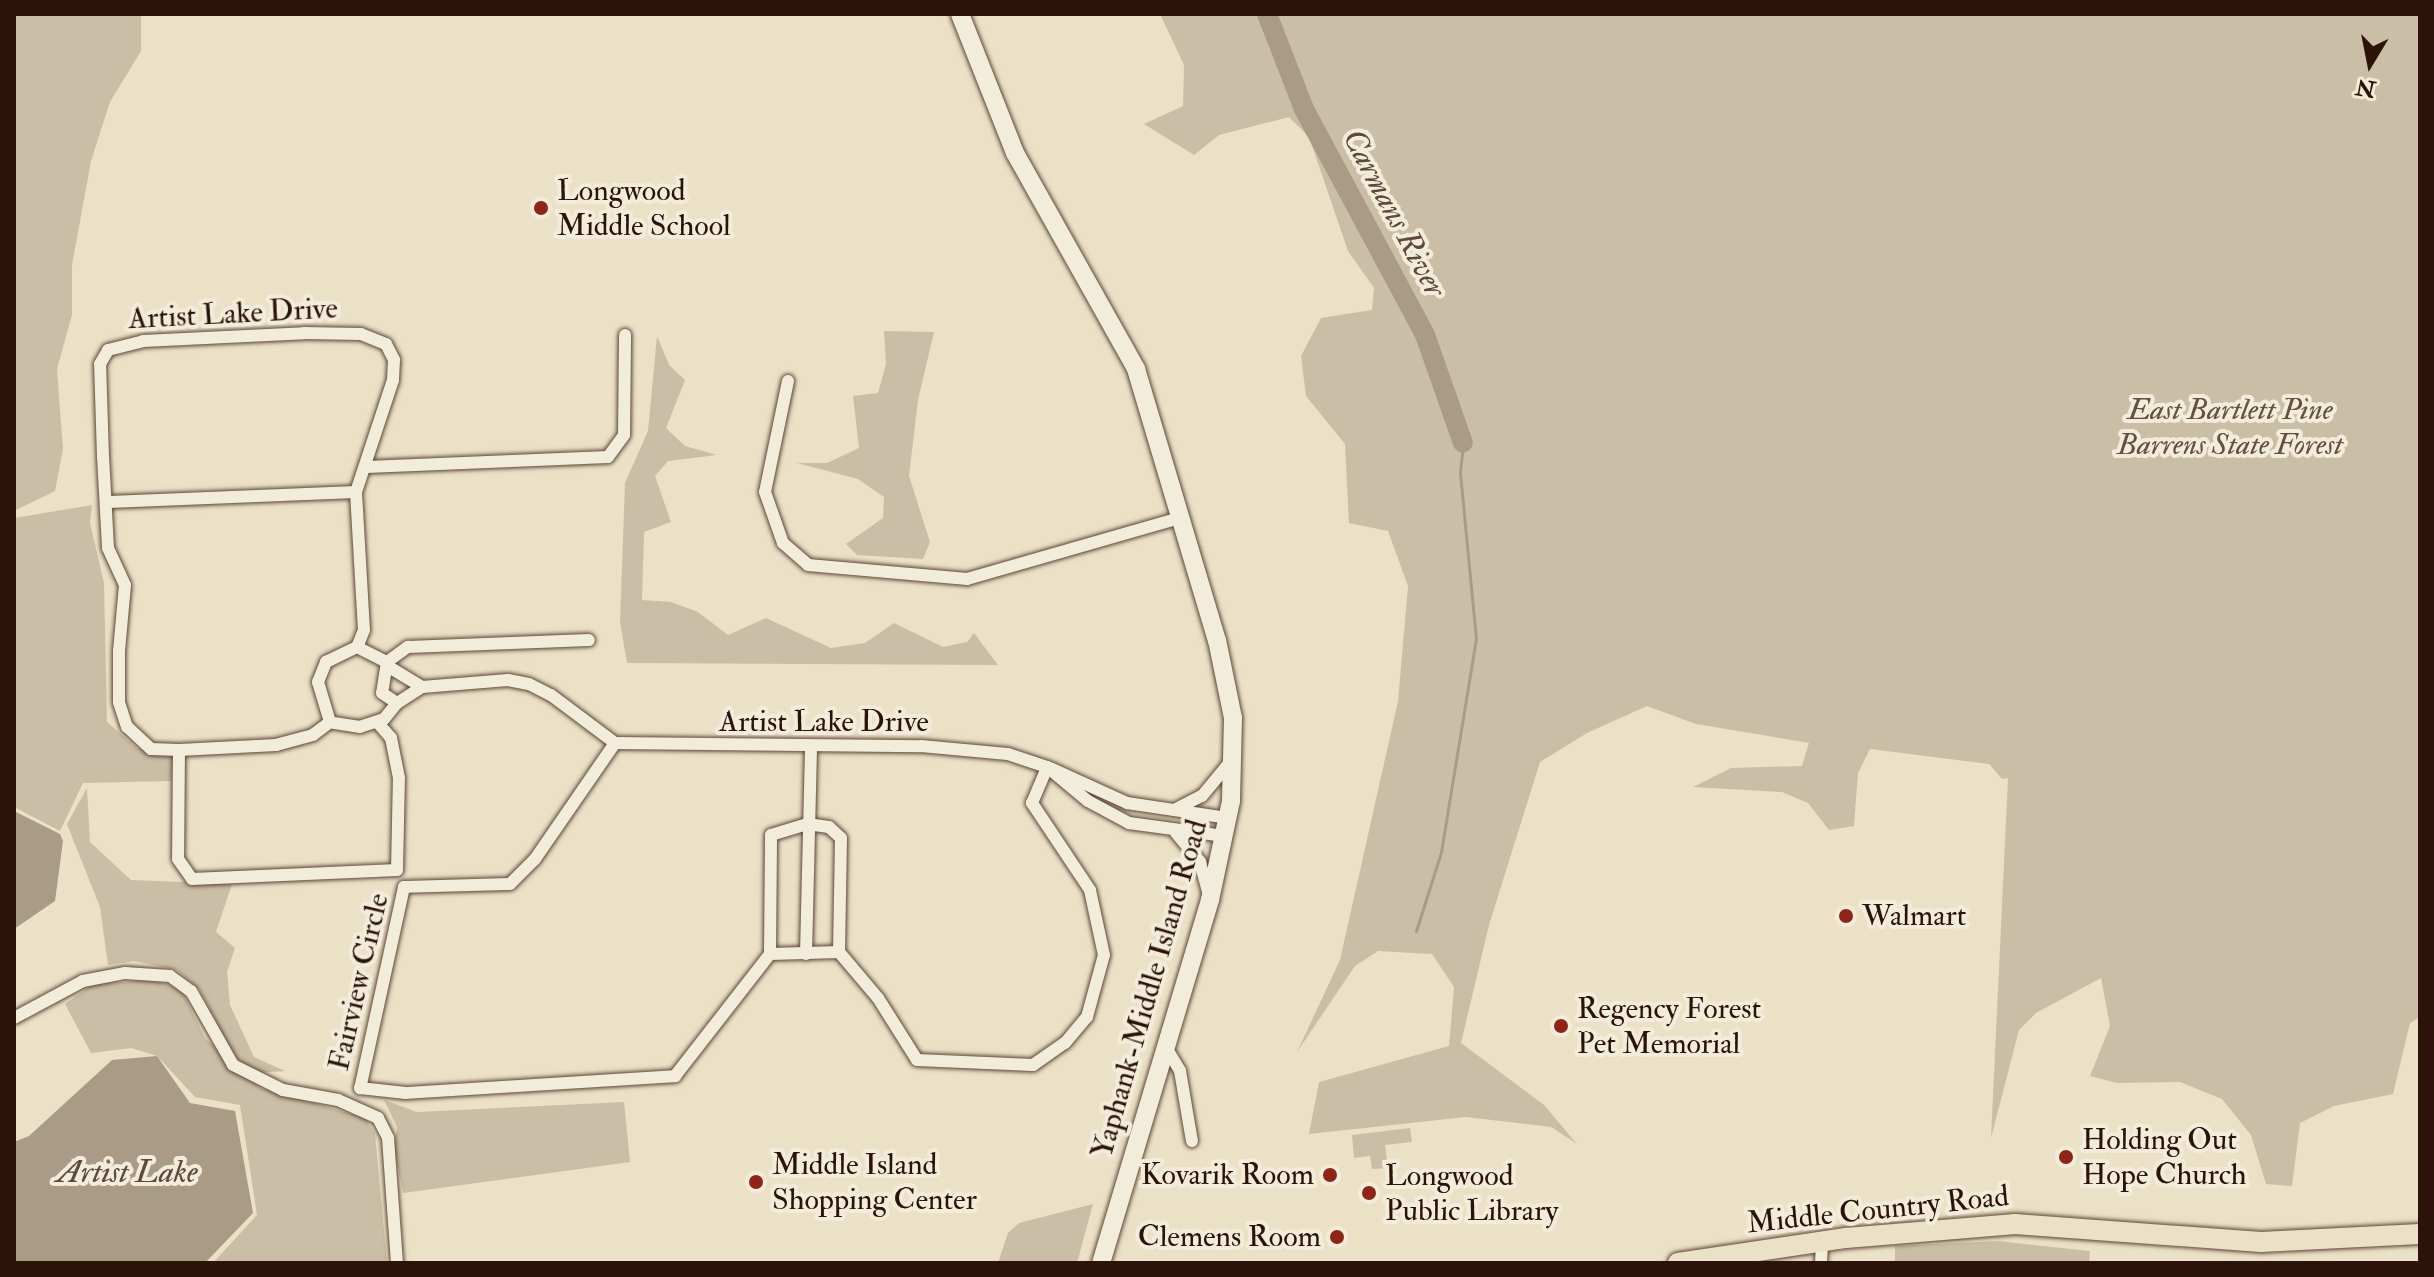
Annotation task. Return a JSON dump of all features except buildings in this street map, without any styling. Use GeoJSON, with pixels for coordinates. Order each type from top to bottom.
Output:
{"type":"FeatureCollection","features":[{"type":"Feature","properties":{"kind":"main road","name":"Yaphank-Middle Island Road"},"geometry":{"type":"LineString","coordinates":[[960,14],[1015,153],[1136,369],[1227,681],[1234,755],[1226,827],[1210,900],[1101,1263]]}},
{"type":"Feature","properties":{"kind":"main road","name":"Middle Country Road"},"geometry":{"type":"LineString","coordinates":[[1678,1263],[1822,1242],[2015,1224],[2261,1242],[2420,1234]]}},
{"type":"Feature","properties":{"kind":"street","name":"Artist Lake Drive"},"geometry":{"type":"LineString","coordinates":[[330,722],[313,735],[276,745],[151,749],[133,736],[122,715],[119,616],[125,585],[108,548],[109,502],[100,364],[108,350],[123,344],[338,332],[386,344],[394,360],[393,380],[367,467],[356,492],[364,630],[357,647]]}},
{"type":"Feature","properties":{"kind":"street"},"geometry":{"type":"LineString","coordinates":[[367,467],[608,457],[624,435],[625,335]]}},
{"type":"Feature","properties":{"kind":"street"},"geometry":{"type":"LineString","coordinates":[[788,381],[765,492],[783,543],[808,565],[967,579],[1180,518]]}},
{"type":"Feature","properties":{"kind":"street"},"geometry":{"type":"LineString","coordinates":[[109,502],[356,492]]}},
{"type":"Feature","properties":{"kind":"street"},"geometry":{"type":"LineString","coordinates":[[397,703],[382,693],[388,664],[408,647],[589,640]]}},
{"type":"Feature","properties":{"kind":"street"},"geometry":{"type":"LineString","coordinates":[[422,687],[357,647],[322,666],[320,700],[330,722],[360,727],[378,723],[397,703],[422,687],[508,680],[529,684],[551,695],[615,743]]}},
{"type":"Feature","properties":{"kind":"street"},"geometry":{"type":"LineString","coordinates":[[179,750],[178,859],[192,879],[397,870],[399,778],[391,738],[378,723]]}},
{"type":"Feature","properties":{"kind":"street","name":"Artist Lake Drive"},"geometry":{"type":"LineString","coordinates":[[615,743],[977,750],[1047,767],[1104,812],[1129,823],[1173,831],[1226,827]]}},
{"type":"Feature","properties":{"kind":"street","name":"Fairview Circle"},"geometry":{"type":"LineString","coordinates":[[615,743],[535,859],[510,884],[404,887],[360,1088],[406,1093],[675,1076],[770,954]]}},
{"type":"Feature","properties":{"kind":"street"},"geometry":{"type":"LineString","coordinates":[[806,954],[811,747]]}},
{"type":"Feature","properties":{"kind":"street"},"geometry":{"type":"LineString","coordinates":[[1174,810],[1202,796],[1234,755]]}},
{"type":"Feature","properties":{"kind":"street"},"geometry":{"type":"LineString","coordinates":[[839,952],[770,954],[771,835],[807,824],[829,827],[841,838],[839,952],[922,1063],[1033,1065],[1065,1043],[1087,1017],[1104,955],[1090,890],[1032,803],[1047,767],[1127,803],[1174,810],[1226,827]]}},
{"type":"Feature","properties":{"kind":"street"},"geometry":{"type":"LineString","coordinates":[[1173,831],[1189,843],[1200,862],[1210,900]]}},
{"type":"Feature","properties":{"kind":"street"},"geometry":{"type":"LineString","coordinates":[[14,1018],[83,981],[125,973],[170,976],[191,991],[233,1065],[283,1090],[338,1100],[378,1118],[388,1138],[397,1263]]}},
{"type":"Feature","properties":{"kind":"street"},"geometry":{"type":"LineString","coordinates":[[1167,1049],[1180,1071],[1192,1141]]}},
{"type":"Feature","properties":{"kind":"street"},"geometry":{"type":"LineString","coordinates":[[1821,1263],[1822,1242]]}},
{"type":"Feature","properties":{"kind":"green space"},"geometry":{"type":"Polygon","coordinates":[[[14,14],[141,14],[141,51],[110,102],[91,161],[72,265],[72,315],[57,369],[63,449],[55,491],[14,511],[14,14]]]}},
{"type":"Feature","properties":{"kind":"green space","name":"East Bartlett Pine Barrens State Forest"},"geometry":{"type":"Polygon","coordinates":[[[1160,14],[2420,14],[2420,1017],[2410,1023],[2393,1094],[2334,1106],[2300,1123],[2292,1186],[2266,1184],[2251,1135],[2222,1099],[2180,1082],[2117,1083],[2090,1076],[2110,1026],[2101,978],[2036,1013],[2019,1030],[1991,1138],[2008,778],[2002,779],[1989,764],[1870,749],[1858,773],[1854,826],[1829,830],[1808,803],[1782,792],[1693,787],[1731,768],[1802,766],[1809,743],[1696,724],[1647,706],[1587,733],[1540,762],[1489,925],[1461,1043],[1544,1105],[1577,1144],[1551,1127],[1466,1117],[1309,1134],[1319,1082],[1449,1046],[1454,987],[1432,954],[1378,951],[1355,966],[1297,1052],[1340,960],[1398,701],[1408,586],[1388,531],[1349,523],[1345,444],[1306,396],[1301,356],[1321,318],[1372,310],[1374,288],[1348,251],[1309,137],[1289,117],[1219,135],[1194,155],[1144,124],[1183,106],[1184,65],[1160,14]]]}},
{"type":"Feature","properties":{"kind":"green space"},"geometry":{"type":"Polygon","coordinates":[[[884,331],[934,332],[918,400],[909,476],[930,542],[923,559],[857,555],[846,544],[883,518],[884,497],[858,479],[797,463],[827,463],[859,448],[853,396],[878,393],[886,364],[884,331]]]}},
{"type":"Feature","properties":{"kind":"green space"},"geometry":{"type":"Polygon","coordinates":[[[657,336],[669,365],[685,380],[666,428],[685,446],[717,455],[668,461],[655,476],[671,522],[644,532],[642,600],[671,602],[698,612],[728,635],[766,618],[831,648],[865,643],[894,623],[943,647],[967,642],[974,633],[998,665],[627,663],[620,622],[625,483],[648,431],[657,336]]]}},
{"type":"Feature","properties":{"kind":"green space"},"geometry":{"type":"Polygon","coordinates":[[[92,505],[90,523],[104,583],[107,722],[138,749],[173,756],[171,781],[83,783],[60,831],[14,807],[14,518],[92,505]]]}},
{"type":"Feature","properties":{"kind":"green space"},"geometry":{"type":"Polygon","coordinates":[[[87,788],[90,842],[131,880],[232,884],[216,932],[235,948],[227,972],[230,1005],[254,1057],[285,1071],[257,1073],[235,1057],[199,989],[177,970],[134,961],[108,965],[100,907],[67,824],[87,788]]]}},
{"type":"Feature","properties":{"kind":"green space"},"geometry":{"type":"Polygon","coordinates":[[[153,980],[181,989],[205,1038],[261,1088],[365,1118],[375,1134],[387,1263],[213,1263],[257,1215],[240,1105],[195,1097],[157,1056],[131,1048],[91,1053],[65,1004],[93,984],[153,980]]]}},
{"type":"Feature","properties":{"kind":"green space"},"geometry":{"type":"Polygon","coordinates":[[[384,1100],[417,1112],[624,1102],[630,1162],[403,1193],[394,1147],[397,1127],[384,1100]]]}},
{"type":"Feature","properties":{"kind":"green space"},"geometry":{"type":"Polygon","coordinates":[[[1410,1128],[1412,1142],[1385,1145],[1388,1168],[1372,1169],[1370,1156],[1354,1158],[1352,1135],[1410,1128]]]}},
{"type":"Feature","properties":{"kind":"green space"},"geometry":{"type":"Polygon","coordinates":[[[1093,1204],[1077,1263],[998,1263],[1008,1233],[1019,1223],[1093,1204]]]}},
{"type":"Feature","properties":{"kind":"green space"},"geometry":{"type":"Polygon","coordinates":[[[1998,1241],[2090,1251],[2089,1263],[1895,1263],[1895,1246],[1998,1241]]]}},
{"type":"Feature","properties":{"kind":"water"},"geometry":{"type":"Polygon","coordinates":[[[14,811],[60,834],[63,841],[55,901],[14,929],[14,811]]]}},
{"type":"Feature","properties":{"kind":"water","name":"Artist Lake"},"geometry":{"type":"Polygon","coordinates":[[[157,1056],[190,1103],[235,1111],[253,1213],[205,1263],[14,1263],[14,1142],[29,1136],[112,1060],[157,1056]]]}},
{"type":"Feature","properties":{"kind":"waterway","name":"Carmans River"},"geometry":{"type":"LineString","coordinates":[[1267,14],[1304,109],[1425,335],[1463,443]]}},
{"type":"Feature","properties":{"kind":"waterway"},"geometry":{"type":"LineString","coordinates":[[1416,931],[1441,852],[1476,639],[1460,472],[1463,443]]}},
{"type":"Feature","properties":{"kind":"place","name":"Longwood Middle School"},"geometry":{"type":"Point","coordinates":[541,208]}},
{"type":"Feature","properties":{"kind":"place","name":"Walmart"},"geometry":{"type":"Point","coordinates":[1846,916]}},
{"type":"Feature","properties":{"kind":"place","name":"Regency Forest Pet Memorial"},"geometry":{"type":"Point","coordinates":[1561,1026]}},
{"type":"Feature","properties":{"kind":"place","name":"Holding Out Hope Church"},"geometry":{"type":"Point","coordinates":[2066,1157]}},
{"type":"Feature","properties":{"kind":"place","name":"Kovarik Room"},"geometry":{"type":"Point","coordinates":[1330,1175]}},
{"type":"Feature","properties":{"kind":"place","name":"Middle Island Shopping Center"},"geometry":{"type":"Point","coordinates":[756,1182]}},
{"type":"Feature","properties":{"kind":"place","name":"Longwood Public Library"},"geometry":{"type":"Point","coordinates":[1369,1193]}},
{"type":"Feature","properties":{"kind":"place","name":"Clemens Room"},"geometry":{"type":"Point","coordinates":[1337,1237]}}]}
